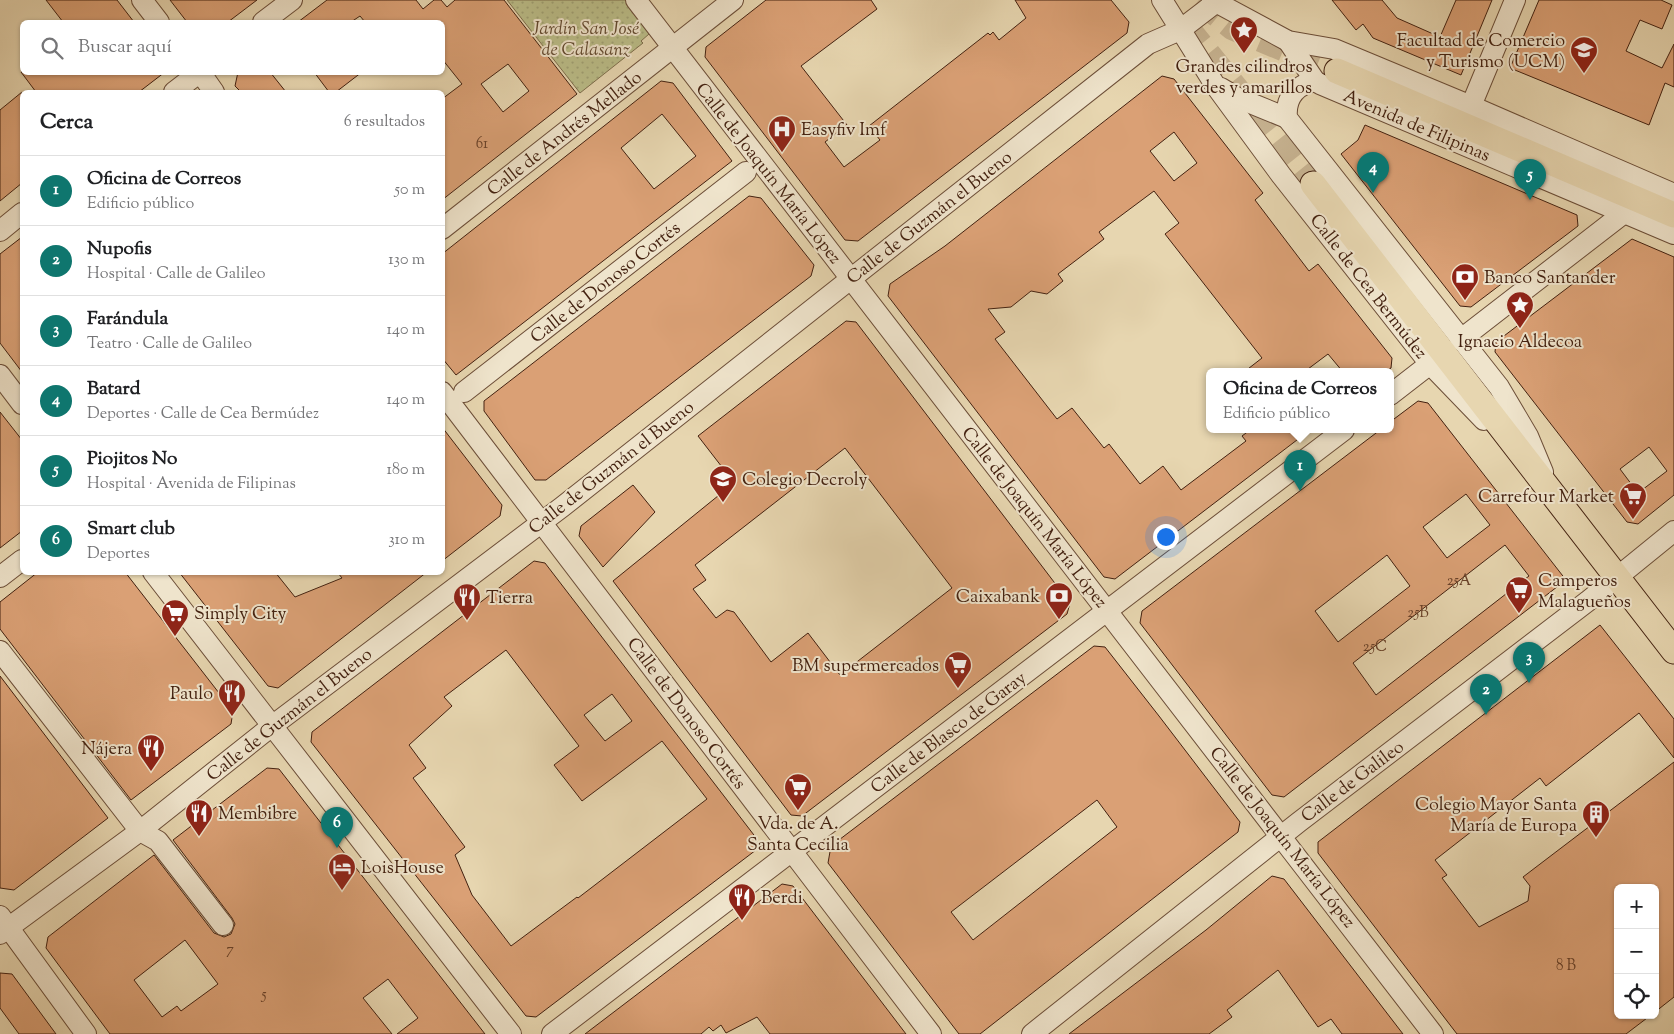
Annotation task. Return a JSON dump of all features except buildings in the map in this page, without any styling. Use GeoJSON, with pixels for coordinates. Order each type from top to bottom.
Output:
{"type":"FeatureCollection","features":[{"type":"Feature","properties":{"kind":"main road","name":"Avenida de Filipinas"},"geometry":{"type":"LineString","coordinates":[[1337,71],[1674,215]]}},
{"type":"Feature","properties":{"kind":"main road","name":"Calle de Cea Bermúdez"},"geometry":{"type":"LineString","coordinates":[[1313,184],[1674,651]]}},
{"type":"Feature","properties":{"kind":"street"},"geometry":{"type":"LineString","coordinates":[[142,0],[157,20]]}},
{"type":"Feature","properties":{"kind":"street"},"geometry":{"type":"LineString","coordinates":[[266,20],[292,0]]}},
{"type":"Feature","properties":{"kind":"street","name":"Calle de Joaquín María López"},"geometry":{"type":"LineString","coordinates":[[636,0],[1433,1034]]}},
{"type":"Feature","properties":{"kind":"street","name":"Calle de Andrés Mellado"},"geometry":{"type":"LineString","coordinates":[[445,227],[733,0]]}},
{"type":"Feature","properties":{"kind":"street","name":"Calle de Cea Bermúdez"},"geometry":{"type":"LineString","coordinates":[[1162,0],[1215,85],[1281,175],[1430,364],[1537,476]]}},
{"type":"Feature","properties":{"kind":"street"},"geometry":{"type":"LineString","coordinates":[[1471,106],[1515,0]]}},
{"type":"Feature","properties":{"kind":"street"},"geometry":{"type":"LineString","coordinates":[[1215,1],[1288,41],[1334,49],[1674,194]]}},
{"type":"Feature","properties":{"kind":"street","name":"Calle de Guzmán el Bueno"},"geometry":{"type":"LineString","coordinates":[[3,926],[140,831],[272,726],[542,522],[1148,44],[1180,30],[1215,1]]}},
{"type":"Feature","properties":{"kind":"street"},"geometry":{"type":"LineString","coordinates":[[1287,118],[1286,109],[1291,95],[1305,83],[1315,81],[1288,41]]}},
{"type":"Feature","properties":{"kind":"street"},"geometry":{"type":"LineString","coordinates":[[177,90],[197,75]]}},
{"type":"Feature","properties":{"kind":"street"},"geometry":{"type":"LineString","coordinates":[[201,75],[213,90]]}},
{"type":"Feature","properties":{"kind":"street","name":"Avenida de Filipinas"},"geometry":{"type":"LineString","coordinates":[[1315,81],[1674,234]]}},
{"type":"Feature","properties":{"kind":"street","name":"Calle de Cea Bermúdez"},"geometry":{"type":"LineString","coordinates":[[1215,85],[1238,98],[1287,118],[1460,340],[1499,387],[1528,436],[1553,496]]}},
{"type":"Feature","properties":{"kind":"street","name":"Calle de Donoso Cortés"},"geometry":{"type":"LineString","coordinates":[[464,392],[746,172]]}},
{"type":"Feature","properties":{"kind":"street"},"geometry":{"type":"LineString","coordinates":[[1460,340],[1624,213]]}},
{"type":"Feature","properties":{"kind":"street"},"geometry":{"type":"LineString","coordinates":[[0,231],[20,215]]}},
{"type":"Feature","properties":{"kind":"street"},"geometry":{"type":"LineString","coordinates":[[1394,392],[1430,364]]}},
{"type":"Feature","properties":{"kind":"street"},"geometry":{"type":"LineString","coordinates":[[0,376],[20,401]]}},
{"type":"Feature","properties":{"kind":"street","name":"Calle de Donoso Cortés"},"geometry":{"type":"LineString","coordinates":[[445,396],[931,1034]]}},
{"type":"Feature","properties":{"kind":"street","name":"Calle de Blasco de Garay"},"geometry":{"type":"LineString","coordinates":[[552,1034],[1340,433]]}},
{"type":"Feature","properties":{"kind":"street","name":"Calle de Galileo"},"geometry":{"type":"LineString","coordinates":[[1032,1034],[1282,836],[1617,578],[1644,553],[1674,531]]}},
{"type":"Feature","properties":{"kind":"street"},"geometry":{"type":"LineString","coordinates":[[0,577],[20,562]]}},
{"type":"Feature","properties":{"kind":"street"},"geometry":{"type":"LineString","coordinates":[[155,575],[511,1034]]}},
{"type":"Feature","properties":{"kind":"street"},"geometry":{"type":"LineString","coordinates":[[0,651],[140,831],[158,841],[223,925]]}},
{"type":"Feature","properties":{"kind":"street"},"geometry":{"type":"LineString","coordinates":[[3,926],[86,1034]]}},
{"type":"Feature","properties":{"kind":"green space","name":"Jardín San José de Calasanz"},"geometry":{"type":"Polygon","coordinates":[[[507,0],[636,0],[657,27],[641,41],[643,43],[580,93],[507,0]]]}},
{"type":"Feature","properties":{"kind":"tunnel"},"geometry":{"type":"LineString","coordinates":[[1199,0],[1233,28],[1337,71]]}},
{"type":"Feature","properties":{"kind":"tunnel"},"geometry":{"type":"LineString","coordinates":[[1185,25],[1313,184]]}},
{"type":"Feature","properties":{"kind":"place","name":"Grandes cilindros verdes y amarillos"},"geometry":{"type":"Point","coordinates":[1244,54]}},
{"type":"Feature","properties":{"kind":"place","name":"Facultad de Comercio y Turismo (UCM)"},"geometry":{"type":"Point","coordinates":[1584,74]}},
{"type":"Feature","properties":{"kind":"place","name":"Easyfiv Imf"},"geometry":{"type":"Point","coordinates":[782,153]}},
{"type":"Feature","properties":{"kind":"place","name":"Batard"},"geometry":{"type":"Point","coordinates":[1373,193]}},
{"type":"Feature","properties":{"kind":"place","name":"Piojitos No"},"geometry":{"type":"Point","coordinates":[1530,200]}},
{"type":"Feature","properties":{"kind":"place","name":"Banco Santander"},"geometry":{"type":"Point","coordinates":[1465,301]}},
{"type":"Feature","properties":{"kind":"place","name":"Ignacio Aldecoa"},"geometry":{"type":"Point","coordinates":[1520,329]}},
{"type":"Feature","properties":{"kind":"place","name":"Oficina de Correos"},"geometry":{"type":"Point","coordinates":[1300,491]}},
{"type":"Feature","properties":{"kind":"place","name":"Colegio Decroly"},"geometry":{"type":"Point","coordinates":[723,503]}},
{"type":"Feature","properties":{"kind":"place","name":"Carrefour Market"},"geometry":{"type":"Point","coordinates":[1633,520]}},
{"type":"Feature","properties":{"kind":"place","name":"Camperos Malagueños"},"geometry":{"type":"Point","coordinates":[1519,614]}},
{"type":"Feature","properties":{"kind":"place","name":"Caixabank"},"geometry":{"type":"Point","coordinates":[1059,620]}},
{"type":"Feature","properties":{"kind":"place","name":"Tierra"},"geometry":{"type":"Point","coordinates":[467,621]}},
{"type":"Feature","properties":{"kind":"place","name":"Simply City"},"geometry":{"type":"Point","coordinates":[175,637]}},
{"type":"Feature","properties":{"kind":"place","name":"Farándula"},"geometry":{"type":"Point","coordinates":[1529,683]}},
{"type":"Feature","properties":{"kind":"place","name":"BM supermercados"},"geometry":{"type":"Point","coordinates":[958,689]}},
{"type":"Feature","properties":{"kind":"place","name":"Nupofis"},"geometry":{"type":"Point","coordinates":[1486,715]}},
{"type":"Feature","properties":{"kind":"place","name":"Paulo"},"geometry":{"type":"Point","coordinates":[232,717]}},
{"type":"Feature","properties":{"kind":"place","name":"Nájera"},"geometry":{"type":"Point","coordinates":[151,772]}},
{"type":"Feature","properties":{"kind":"place","name":"Vda. de A. Santa Cecilia"},"geometry":{"type":"Point","coordinates":[798,811]}},
{"type":"Feature","properties":{"kind":"place","name":"Membibre"},"geometry":{"type":"Point","coordinates":[199,837]}},
{"type":"Feature","properties":{"kind":"place","name":"Colegio Mayor Santa María de Europa"},"geometry":{"type":"Point","coordinates":[1596,838]}},
{"type":"Feature","properties":{"kind":"place","name":"Smart club"},"geometry":{"type":"Point","coordinates":[337,848]}},
{"type":"Feature","properties":{"kind":"place","name":"LoisHouse"},"geometry":{"type":"Point","coordinates":[342,891]}},
{"type":"Feature","properties":{"kind":"place","name":"Berdi"},"geometry":{"type":"Point","coordinates":[742,921]}}]}
